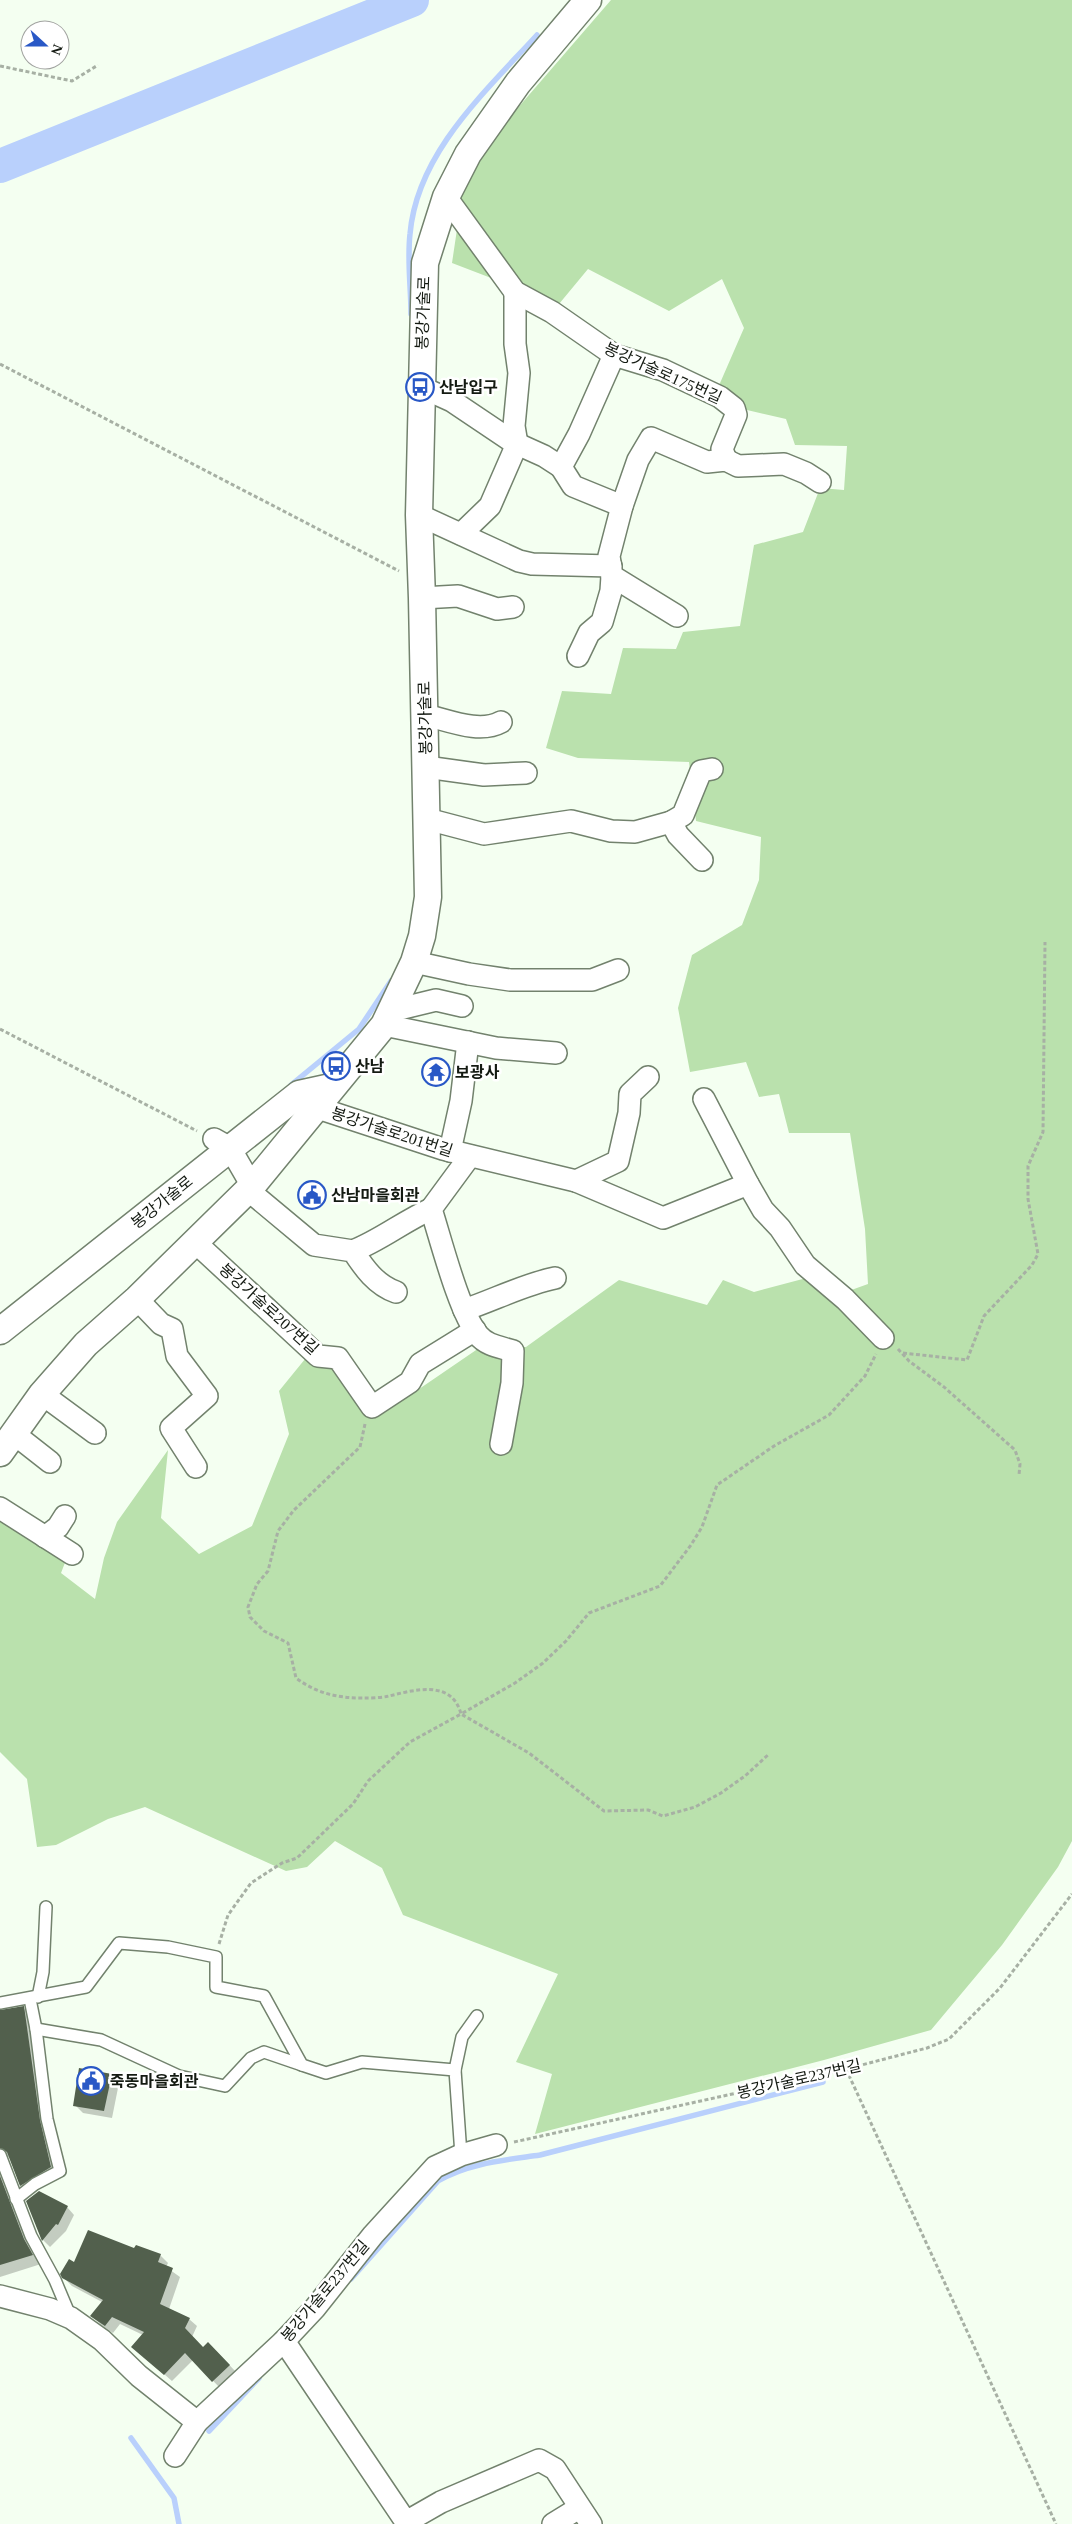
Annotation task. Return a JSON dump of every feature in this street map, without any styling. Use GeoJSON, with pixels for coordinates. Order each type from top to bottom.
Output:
{"type":"FeatureCollection","features":[{"type":"Feature","properties":{"kind":"street","name":"봉강가술로"},"geometry":{"type":"LineString","coordinates":[[6,1443],[42,1394],[86,1344],[137,1300],[196,1244],[250,1188],[387,1018],[414,962],[422,936],[428,897],[419,515],[425,263],[446,196],[468,154],[486,126],[588,0]]}},
{"type":"Feature","properties":{"kind":"street","name":"봉강가술로175번길"},"geometry":{"type":"LineString","coordinates":[[446,196],[516,292],[552,312],[614,355],[663,370],[720,397],[734,408],[736,415],[722,450],[726,460]]}},
{"type":"Feature","properties":{"kind":"street"},"geometry":{"type":"LineString","coordinates":[[461,534],[490,506],[517,444],[514,426],[519,374],[515,344],[516,292]]}},
{"type":"Feature","properties":{"kind":"street"},"geometry":{"type":"LineString","coordinates":[[561,467],[579,434],[614,355]]}},
{"type":"Feature","properties":{"kind":"street"},"geometry":{"type":"LineString","coordinates":[[421,387],[452,401],[517,444],[544,456],[561,467],[573,486],[622,506]]}},
{"type":"Feature","properties":{"kind":"street"},"geometry":{"type":"LineString","coordinates":[[578,656],[589,633],[602,622],[611,591],[609,556],[622,506],[638,460],[651,438],[707,462],[726,460],[738,466],[784,464],[806,473],[820,482]]}},
{"type":"Feature","properties":{"kind":"street"},"geometry":{"type":"LineString","coordinates":[[419,515],[519,560],[532,564],[611,571],[677,616]]}},
{"type":"Feature","properties":{"kind":"street"},"geometry":{"type":"LineString","coordinates":[[422,590],[458,596],[497,609],[513,607]]}},
{"type":"Feature","properties":{"kind":"street"},"geometry":{"type":"LineString","coordinates":[[425,715],[478,727],[493,726],[501,722]]}},
{"type":"Feature","properties":{"kind":"street","name":"봉강가술로"},"geometry":{"type":"LineString","coordinates":[[426,767],[484,775],[526,773]]}},
{"type":"Feature","properties":{"kind":"street"},"geometry":{"type":"LineString","coordinates":[[427,819],[484,834],[576,813],[611,831],[635,832],[671,822],[683,815],[700,771],[712,770]]}},
{"type":"Feature","properties":{"kind":"street"},"geometry":{"type":"LineString","coordinates":[[671,822],[678,835],[702,860]]}},
{"type":"Feature","properties":{"kind":"street"},"geometry":{"type":"LineString","coordinates":[[414,962],[469,974],[510,980],[592,980],[618,970]]}},
{"type":"Feature","properties":{"kind":"street"},"geometry":{"type":"LineString","coordinates":[[387,1018],[436,1000],[462,1006]]}},
{"type":"Feature","properties":{"kind":"street"},"geometry":{"type":"LineString","coordinates":[[387,1018],[468,1042],[496,1048],[556,1053]]}},
{"type":"Feature","properties":{"kind":"street"},"geometry":{"type":"LineString","coordinates":[[460,1153],[461,1101],[468,1042]]}},
{"type":"Feature","properties":{"kind":"street"},"geometry":{"type":"LineString","coordinates":[[576,1181],[618,1161],[629,1113],[630,1094],[648,1077]]}},
{"type":"Feature","properties":{"kind":"street","name":"봉강가술로"},"geometry":{"type":"LineString","coordinates":[[0,1331],[223,1144],[299,1094],[323,1097]]}},
{"type":"Feature","properties":{"kind":"street","name":"봉강가술로201번길"},"geometry":{"type":"LineString","coordinates":[[323,1097],[460,1153],[576,1181],[663,1218],[748,1184]]}},
{"type":"Feature","properties":{"kind":"street"},"geometry":{"type":"LineString","coordinates":[[704,1099],[763,1210],[780,1228],[805,1265],[846,1299],[883,1338]]}},
{"type":"Feature","properties":{"kind":"street"},"geometry":{"type":"LineString","coordinates":[[223,1144],[250,1188],[314,1245],[353,1251],[370,1244],[406,1220],[431,1209],[464,1310],[477,1333],[489,1344],[513,1351],[512,1383],[502,1444]]}},
{"type":"Feature","properties":{"kind":"street","name":"봉강가술로201번길"},"geometry":{"type":"LineString","coordinates":[[431,1209],[460,1153]]}},
{"type":"Feature","properties":{"kind":"street","name":"봉강가술로207번길"},"geometry":{"type":"LineString","coordinates":[[196,1244],[318,1356],[338,1358],[372,1407]]}},
{"type":"Feature","properties":{"kind":"street"},"geometry":{"type":"LineString","coordinates":[[353,1251],[364,1268],[387,1289],[396,1292]]}},
{"type":"Feature","properties":{"kind":"street"},"geometry":{"type":"LineString","coordinates":[[464,1310],[509,1294],[538,1281],[556,1278]]}},
{"type":"Feature","properties":{"kind":"street"},"geometry":{"type":"LineString","coordinates":[[137,1300],[161,1324],[172,1329],[177,1356],[207,1396],[171,1428],[196,1467]]}},
{"type":"Feature","properties":{"kind":"street"},"geometry":{"type":"LineString","coordinates":[[372,1407],[410,1382],[420,1364],[477,1333]]}},
{"type":"Feature","properties":{"kind":"street"},"geometry":{"type":"LineString","coordinates":[[42,1394],[95,1433]]}},
{"type":"Feature","properties":{"kind":"street"},"geometry":{"type":"LineString","coordinates":[[6,1443],[50,1462]]}},
{"type":"Feature","properties":{"kind":"street"},"geometry":{"type":"LineString","coordinates":[[0,1508],[72,1554]]}},
{"type":"Feature","properties":{"kind":"street"},"geometry":{"type":"LineString","coordinates":[[45,1537],[58,1527],[65,1516]]}},
{"type":"Feature","properties":{"kind":"street","name":"봉강가술로237번길"},"geometry":{"type":"LineString","coordinates":[[175,2456],[197,2422],[284,2341],[315,2308],[373,2235],[435,2167],[461,2155],[496,2145]]}},
{"type":"Feature","properties":{"kind":"street"},"geometry":{"type":"LineString","coordinates":[[0,2296],[50,2309],[71,2318],[102,2340],[140,2376],[197,2422]]}},
{"type":"Feature","properties":{"kind":"street"},"geometry":{"type":"LineString","coordinates":[[284,2341],[405,2523],[441,2502],[539,2460],[555,2469],[585,2516],[553,2524]]}},
{"type":"Feature","properties":{"kind":"lane"},"geometry":{"type":"LineString","coordinates":[[16,2198],[35,2184],[60,2171],[47,2120],[34,1998],[44,1972],[46,1907]]}},
{"type":"Feature","properties":{"kind":"lane"},"geometry":{"type":"LineString","coordinates":[[0,2003],[86,1987],[119,1943],[168,1947],[216,1957],[216,1987],[264,1996],[302,2065]]}},
{"type":"Feature","properties":{"kind":"lane"},"geometry":{"type":"LineString","coordinates":[[461,2155],[455,2070],[462,2037],[478,2016]]}},
{"type":"Feature","properties":{"kind":"lane"},"geometry":{"type":"LineString","coordinates":[[36,2029],[101,2040],[179,2076],[225,2086],[251,2058],[264,2052],[326,2073],[362,2062],[455,2070]]}},
{"type":"Feature","properties":{"kind":"lane"},"geometry":{"type":"LineString","coordinates":[[0,2156],[31,2236],[55,2280],[71,2318]]}},
{"type":"Feature","properties":{"kind":"path"},"geometry":{"type":"LineString","coordinates":[[0,66],[72,80],[98,64]]}},
{"type":"Feature","properties":{"kind":"path"},"geometry":{"type":"LineString","coordinates":[[0,364],[422,590]]}},
{"type":"Feature","properties":{"kind":"path"},"geometry":{"type":"LineString","coordinates":[[902,1354],[967,1360],[984,1316],[1032,1265],[1038,1254],[1028,1198],[1028,1166],[1043,1132],[1045,942]]}},
{"type":"Feature","properties":{"kind":"path"},"geometry":{"type":"LineString","coordinates":[[0,1029],[223,1144]]}},
{"type":"Feature","properties":{"kind":"path"},"geometry":{"type":"LineString","coordinates":[[216,1957],[228,1915],[251,1883],[282,1863],[297,1858],[353,1804],[368,1781],[410,1742],[514,1683],[543,1664],[566,1641],[589,1613],[660,1586],[702,1527],[717,1485],[774,1446],[829,1415],[865,1376],[883,1338],[1015,1450],[1020,1464],[1019,1475]]}},
{"type":"Feature","properties":{"kind":"path"},"geometry":{"type":"LineString","coordinates":[[372,1407],[362,1432],[360,1447],[294,1510],[278,1531],[268,1571],[257,1584],[248,1607],[250,1617],[264,1631],[288,1643],[296,1678],[309,1688],[330,1696],[362,1698],[389,1696],[398,1692],[430,1688],[450,1696],[458,1704],[461,1714],[529,1753],[604,1811],[648,1810],[663,1816],[695,1807],[721,1793],[745,1776],[769,1754]]}},
{"type":"Feature","properties":{"kind":"path","name":"봉강가술로237번길"},"geometry":{"type":"LineString","coordinates":[[496,2145],[846,2069],[927,2048],[949,2039],[1000,1988],[1072,1894]]}},
{"type":"Feature","properties":{"kind":"path"},"geometry":{"type":"LineString","coordinates":[[846,2069],[1056,2524]]}},
{"type":"Feature","properties":{"kind":"green space"},"geometry":{"type":"Polygon","coordinates":[[[611,0],[1072,0],[1072,1841],[1058,1867],[1002,1945],[931,2030],[824,2060],[535,2134],[552,2074],[516,2062],[558,1974],[403,1915],[382,1868],[335,1841],[307,1867],[286,1871],[145,1807],[108,1819],[56,1845],[37,1847],[27,1779],[0,1752],[0,1508],[71,1547],[61,1573],[95,1599],[104,1558],[117,1522],[168,1450],[161,1518],[199,1554],[252,1526],[289,1434],[279,1391],[314,1348],[384,1413],[482,1346],[526,1347],[619,1280],[707,1305],[723,1280],[754,1292],[814,1276],[843,1293],[868,1284],[865,1229],[850,1133],[789,1133],[779,1094],[759,1097],[746,1062],[690,1072],[678,1008],[692,955],[742,925],[759,880],[761,837],[696,821],[689,762],[578,758],[546,748],[562,691],[611,694],[623,648],[676,649],[683,632],[740,626],[754,545],[803,532],[820,488],[844,490],[847,446],[795,445],[786,419],[747,410],[717,390],[744,328],[722,279],[669,311],[588,269],[559,304],[452,263],[463,189],[497,132],[611,0]]]}},
{"type":"Feature","properties":{"kind":"building"},"geometry":{"type":"Polygon","coordinates":[[[24,2006],[40,2120],[51,2167],[20,2186],[7,2152],[0,2148],[0,2010],[24,2006]]]}},
{"type":"Feature","properties":{"kind":"building"},"geometry":{"type":"Polygon","coordinates":[[[79,2068],[112,2074],[104,2111],[73,2106],[79,2068]]]}},
{"type":"Feature","properties":{"kind":"building"},"geometry":{"type":"Polygon","coordinates":[[[0,2176],[24,2239],[33,2255],[0,2265],[0,2176]]]}},
{"type":"Feature","properties":{"kind":"building"},"geometry":{"type":"Polygon","coordinates":[[[39,2191],[68,2206],[58,2225],[56,2224],[42,2241],[26,2201],[39,2191]]]}},
{"type":"Feature","properties":{"kind":"building"},"geometry":{"type":"Polygon","coordinates":[[[88,2230],[134,2248],[136,2245],[161,2254],[158,2262],[173,2268],[160,2304],[190,2318],[185,2328],[203,2347],[208,2342],[230,2365],[212,2382],[185,2353],[164,2375],[131,2347],[144,2332],[112,2317],[105,2326],[90,2316],[103,2300],[62,2278],[60,2274],[69,2259],[74,2262],[88,2230]]]}},
{"type":"Feature","properties":{"kind":"waterway"},"geometry":{"type":"LineString","coordinates":[[0,166],[412,0]]}},
{"type":"Feature","properties":{"kind":"waterway"},"geometry":{"type":"LineString","coordinates":[[411,314],[410,234],[415,205],[425,177],[440,150],[457,126],[496,79],[537,35]]}},
{"type":"Feature","properties":{"kind":"waterway"},"geometry":{"type":"LineString","coordinates":[[291,1085],[359,1029],[391,981]]}},
{"type":"Feature","properties":{"kind":"waterway"},"geometry":{"type":"LineString","coordinates":[[351,2279],[438,2181],[450,2175],[474,2166],[540,2155],[823,2082]]}},
{"type":"Feature","properties":{"kind":"waterway"},"geometry":{"type":"LineString","coordinates":[[209,2431],[259,2378]]}},
{"type":"Feature","properties":{"kind":"waterway"},"geometry":{"type":"LineString","coordinates":[[131,2438],[174,2498],[179,2524]]}},
{"type":"Feature","properties":{"kind":"place","name":"산남입구"},"geometry":{"type":"Point","coordinates":[420,387]}},
{"type":"Feature","properties":{"kind":"place","name":"산남"},"geometry":{"type":"Point","coordinates":[336,1066]}},
{"type":"Feature","properties":{"kind":"place","name":"보광사"},"geometry":{"type":"Point","coordinates":[436,1072]}},
{"type":"Feature","properties":{"kind":"place","name":"산남마을회관"},"geometry":{"type":"Point","coordinates":[312,1195]}},
{"type":"Feature","properties":{"kind":"place","name":"죽동마을회관"},"geometry":{"type":"Point","coordinates":[91,2081]}}]}
